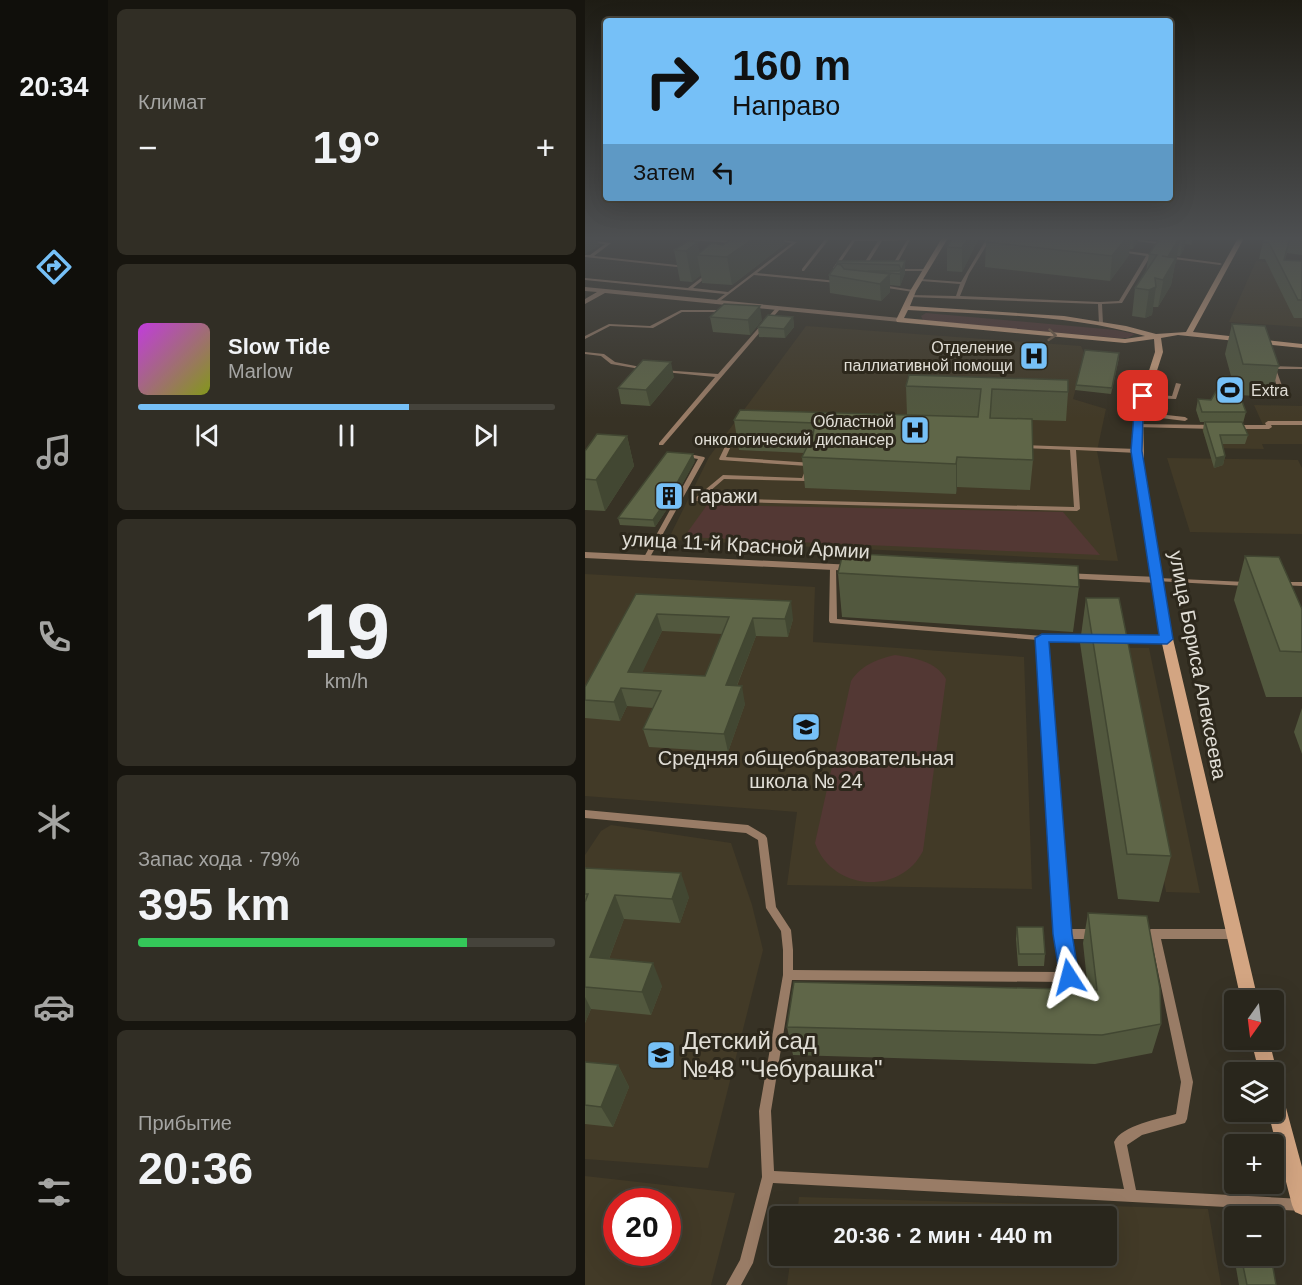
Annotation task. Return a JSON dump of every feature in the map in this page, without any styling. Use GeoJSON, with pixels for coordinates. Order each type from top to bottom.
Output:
{"type":"FeatureCollection","features":[{"type":"Feature","properties":{"kind":"main road"},"geometry":{"type":"LineString","coordinates":[[910,298],[900,320],[1125,341],[1178,333],[1302,346]]}},
{"type":"Feature","properties":{"kind":"main road"},"geometry":{"type":"LineString","coordinates":[[1178,333],[1203,300]]}},
{"type":"Feature","properties":{"kind":"main road"},"geometry":{"type":"LineString","coordinates":[[1188,334],[1203,300]]}},
{"type":"Feature","properties":{"kind":"main road"},"geometry":{"type":"LineString","coordinates":[[905,308],[1101,324],[1157,336]]}},
{"type":"Feature","properties":{"kind":"main road","name":"улица Бориса Алексеева"},"geometry":{"type":"LineString","coordinates":[[1157,336],[1159,352],[1143,396],[1138,420],[1137,451],[1167,639],[1247,990]]}},
{"type":"Feature","properties":{"kind":"main road"},"geometry":{"type":"LineString","coordinates":[[1281,1122],[1302,1205]]}},
{"type":"Feature","properties":{"kind":"street"},"geometry":{"type":"LineString","coordinates":[[669,298],[716,303],[736,309],[778,309],[900,320]]}},
{"type":"Feature","properties":{"kind":"street","name":"улица 11-й Красной Армии"},"geometry":{"type":"LineString","coordinates":[[585,555],[868,569]]}},
{"type":"Feature","properties":{"kind":"street"},"geometry":{"type":"LineString","coordinates":[[1053,576],[1158,580]]}},
{"type":"Feature","properties":{"kind":"lane"},"geometry":{"type":"LineString","coordinates":[[716,303],[723,298]]}},
{"type":"Feature","properties":{"kind":"lane"},"geometry":{"type":"LineString","coordinates":[[981,298],[1100,303],[1120,302],[1122,298]]}},
{"type":"Feature","properties":{"kind":"lane"},"geometry":{"type":"LineString","coordinates":[[1100,303],[1101,324]]}},
{"type":"Feature","properties":{"kind":"lane"},"geometry":{"type":"LineString","coordinates":[[585,338],[609,325],[651,327],[681,311],[724,312],[736,309]]}},
{"type":"Feature","properties":{"kind":"lane"},"geometry":{"type":"LineString","coordinates":[[660,444],[778,309]]}},
{"type":"Feature","properties":{"kind":"lane"},"geometry":{"type":"LineString","coordinates":[[1246,348],[1257,348],[1257,342]]}},
{"type":"Feature","properties":{"kind":"lane"},"geometry":{"type":"LineString","coordinates":[[585,353],[602,355],[613,363],[634,368],[719,376]]}},
{"type":"Feature","properties":{"kind":"lane"},"geometry":{"type":"LineString","coordinates":[[1283,397],[1273,367],[1302,368]]}},
{"type":"Feature","properties":{"kind":"lane"},"geometry":{"type":"LineString","coordinates":[[1143,396],[1174,398],[1178,384]]}},
{"type":"Feature","properties":{"kind":"lane"},"geometry":{"type":"LineString","coordinates":[[1138,420],[1185,419]]}},
{"type":"Feature","properties":{"kind":"lane"},"geometry":{"type":"LineString","coordinates":[[1138,420],[1269,428],[1267,423],[1302,423]]}},
{"type":"Feature","properties":{"kind":"lane"},"geometry":{"type":"LineString","coordinates":[[756,435],[733,435],[722,459],[811,464],[804,480],[723,477],[696,500],[1077,509],[1073,448]]}},
{"type":"Feature","properties":{"kind":"lane"},"geometry":{"type":"LineString","coordinates":[[1019,446],[1137,451]]}},
{"type":"Feature","properties":{"kind":"lane"},"geometry":{"type":"LineString","coordinates":[[646,559],[702,458],[694,458]]}},
{"type":"Feature","properties":{"kind":"lane"},"geometry":{"type":"LineString","coordinates":[[833,568],[833,621],[1042,638],[1099,639]]}},
{"type":"Feature","properties":{"kind":"lane"},"geometry":{"type":"LineString","coordinates":[[1158,580],[1253,584]]}},
{"type":"Feature","properties":{"kind":"lane"},"geometry":{"type":"LineString","coordinates":[[1274,584],[1302,584]]}},
{"type":"Feature","properties":{"kind":"lane"},"geometry":{"type":"LineString","coordinates":[[788,975],[1069,977],[1062,934],[1042,638]]}},
{"type":"Feature","properties":{"kind":"lane"},"geometry":{"type":"LineString","coordinates":[[1110,639],[1167,639]]}},
{"type":"Feature","properties":{"kind":"lane"},"geometry":{"type":"LineString","coordinates":[[585,814],[748,829],[762,838],[771,908],[786,930],[788,975],[765,1111],[768,1177],[746,1263],[733,1285]]}},
{"type":"Feature","properties":{"kind":"lane"},"geometry":{"type":"LineString","coordinates":[[1062,934],[1109,934]]}},
{"type":"Feature","properties":{"kind":"lane"},"geometry":{"type":"LineString","coordinates":[[1131,1195],[1120,1142],[1139,1130],[1181,1119],[1187,1082],[1149,934],[1233,934]]}},
{"type":"Feature","properties":{"kind":"lane"},"geometry":{"type":"LineString","coordinates":[[768,1177],[1302,1205]]}},
{"type":"Feature","properties":{"kind":"shaded area"},"geometry":{"type":"Polygon","coordinates":[[[1240,298],[1302,298],[1302,327],[1229,322],[1240,298]]]}},
{"type":"Feature","properties":{"kind":"shaded area"},"geometry":{"type":"Polygon","coordinates":[[[926,313],[1116,330],[1135,334],[1128,338],[1116,338],[923,320],[921,316],[926,313]]]}},
{"type":"Feature","properties":{"kind":"shaded area","name":"Областной онкологический диспансер"},"geometry":{"type":"Polygon","coordinates":[[[806,326],[1081,346],[1085,355],[1073,399],[1106,409],[1097,451],[1118,561],[668,540],[709,457],[806,326]]]}},
{"type":"Feature","properties":{"kind":"shaded area"},"geometry":{"type":"Polygon","coordinates":[[[1254,405],[1302,406],[1302,444],[1262,444],[1264,449],[1209,448],[1200,424],[1263,425],[1254,405]]]}},
{"type":"Feature","properties":{"kind":"shaded area"},"geometry":{"type":"Polygon","coordinates":[[[1167,458],[1298,460],[1302,468],[1302,534],[1190,532],[1167,458]]]}},
{"type":"Feature","properties":{"kind":"shaded area"},"geometry":{"type":"Polygon","coordinates":[[[707,505],[1063,512],[1100,555],[684,537],[707,505]]]}},
{"type":"Feature","properties":{"kind":"shaded area","name":"Средняя общеобразовательная школа № 24"},"geometry":{"type":"Polygon","coordinates":[[[585,574],[815,587],[813,642],[1024,657],[1032,889],[787,885],[797,812],[585,796],[585,574]]]}},
{"type":"Feature","properties":{"kind":"shaded area"},"geometry":{"type":"Polygon","coordinates":[[[1124,648],[1149,648],[1200,893],[1166,892],[1124,648]]]}},
{"type":"Feature","properties":{"kind":"shaded area"},"geometry":{"type":"Polygon","coordinates":[[[895,655],[930,664],[946,679],[923,851],[912,866],[899,875],[883,881],[867,882],[836,871],[824,859],[815,843],[851,681],[855,675],[870,664],[895,655]]]}},
{"type":"Feature","properties":{"kind":"shaded area","name":"Детский сад №48 \"Чебурашка\""},"geometry":{"type":"Polygon","coordinates":[[[611,825],[731,843],[752,905],[763,950],[708,1168],[585,1159],[585,855],[601,831],[611,825]]]}},
{"type":"Feature","properties":{"kind":"shaded area"},"geometry":{"type":"Polygon","coordinates":[[[585,1176],[735,1193],[711,1285],[585,1285],[585,1176]]]}},
{"type":"Feature","properties":{"kind":"shaded area"},"geometry":{"type":"Polygon","coordinates":[[[799,1197],[1106,1206],[798,1206],[799,1197]]]}},
{"type":"Feature","properties":{"kind":"shaded area"},"geometry":{"type":"Polygon","coordinates":[[[1117,1206],[1208,1209],[1221,1285],[787,1285],[790,1266],[1117,1266],[1117,1206]]]}},
{"type":"Feature","properties":{"kind":"building"},"geometry":{"type":"Polygon","coordinates":[[[724,304],[760,306],[748,320],[710,317],[724,304]]]}},
{"type":"Feature","properties":{"kind":"building"},"geometry":{"type":"Polygon","coordinates":[[[768,315],[793,317],[784,329],[758,327],[768,315]]]}},
{"type":"Feature","properties":{"kind":"building"},"geometry":{"type":"Polygon","coordinates":[[[1232,324],[1265,326],[1279,366],[1243,364],[1232,324]]]}},
{"type":"Feature","properties":{"kind":"building"},"geometry":{"type":"Polygon","coordinates":[[[1085,350],[1119,353],[1112,388],[1076,385],[1085,350]]]}},
{"type":"Feature","properties":{"kind":"building"},"geometry":{"type":"Polygon","coordinates":[[[643,360],[671,362],[646,390],[618,388],[643,360]]]}},
{"type":"Feature","properties":{"kind":"building"},"geometry":{"type":"Polygon","coordinates":[[[909,375],[1068,380],[1068,392],[992,389],[990,418],[1032,419],[1033,460],[957,457],[956,464],[802,457],[813,435],[815,423],[734,420],[740,410],[978,417],[981,389],[906,386],[909,375]]]}},
{"type":"Feature","properties":{"kind":"building"},"geometry":{"type":"Polygon","coordinates":[[[1225,376],[1233,377],[1246,412],[1202,412],[1198,399],[1211,400],[1225,376]]]}},
{"type":"Feature","properties":{"kind":"building"},"geometry":{"type":"Polygon","coordinates":[[[1205,422],[1242,422],[1248,435],[1220,435],[1225,456],[1216,458],[1205,422]]]}},
{"type":"Feature","properties":{"kind":"building"},"geometry":{"type":"Polygon","coordinates":[[[597,434],[627,436],[596,480],[585,479],[585,451],[597,434]]]}},
{"type":"Feature","properties":{"kind":"building"},"geometry":{"type":"Polygon","coordinates":[[[667,452],[693,454],[653,520],[618,518],[667,452]]]}},
{"type":"Feature","properties":{"kind":"building"},"geometry":{"type":"Polygon","coordinates":[[[843,553],[1078,566],[1079,587],[838,573],[843,553]]]}},
{"type":"Feature","properties":{"kind":"building"},"geometry":{"type":"Polygon","coordinates":[[[1245,556],[1279,557],[1302,609],[1302,652],[1280,651],[1245,556]]]}},
{"type":"Feature","properties":{"kind":"building"},"geometry":{"type":"Polygon","coordinates":[[[636,594],[791,601],[785,619],[753,618],[726,685],[742,686],[724,734],[643,729],[661,691],[621,688],[614,702],[585,700],[585,687],[636,594]],[[657,614],[628,672],[705,676],[729,617],[657,614]]]}},
{"type":"Feature","properties":{"kind":"building"},"geometry":{"type":"Polygon","coordinates":[[[1086,598],[1119,598],[1171,856],[1127,854],[1086,598]]]}},
{"type":"Feature","properties":{"kind":"building"},"geometry":{"type":"Polygon","coordinates":[[[585,868],[681,873],[672,899],[615,895],[590,957],[653,963],[642,992],[585,987],[585,902],[588,894],[585,894],[585,868]]]}},
{"type":"Feature","properties":{"kind":"building"},"geometry":{"type":"Polygon","coordinates":[[[1088,913],[1147,916],[1160,988],[1161,1024],[1102,1035],[787,1027],[794,982],[1097,990],[1088,913]]]}},
{"type":"Feature","properties":{"kind":"building"},"geometry":{"type":"Polygon","coordinates":[[[1017,927],[1043,927],[1045,954],[1019,954],[1017,927]]]}},
{"type":"Feature","properties":{"kind":"building"},"geometry":{"type":"Polygon","coordinates":[[[585,1062],[618,1065],[601,1107],[585,1105],[585,1062]]]}},
{"type":"Feature","properties":{"kind":"building"},"geometry":{"type":"Polygon","coordinates":[[[1243,1266],[1273,1266],[1276,1285],[1247,1285],[1243,1266]]]}},
{"type":"Feature","properties":{"kind":"place","name":"Отделение паллиативной помощи"},"geometry":{"type":"Point","coordinates":[1034,356]}},
{"type":"Feature","properties":{"kind":"place","name":"Extra"},"geometry":{"type":"Point","coordinates":[1230,390]}},
{"type":"Feature","properties":{"kind":"place","name":"Областной онкологический диспансер"},"geometry":{"type":"Point","coordinates":[915,430]}},
{"type":"Feature","properties":{"kind":"place","name":"Гаражи"},"geometry":{"type":"Point","coordinates":[669,496]}},
{"type":"Feature","properties":{"kind":"place","name":"Средняя общеобразовательная школа № 24"},"geometry":{"type":"Point","coordinates":[806,727]}},
{"type":"Feature","properties":{"kind":"place","name":"Детский сад №48 \"Чебурашка\""},"geometry":{"type":"Point","coordinates":[661,1055]}},
{"type":"Feature","properties":{"kind":"route"},"geometry":{"type":"LineString","coordinates":[[1069,977],[1062,934],[1042,638],[1167,639],[1137,451],[1137,426],[1143,396]]}}]}
